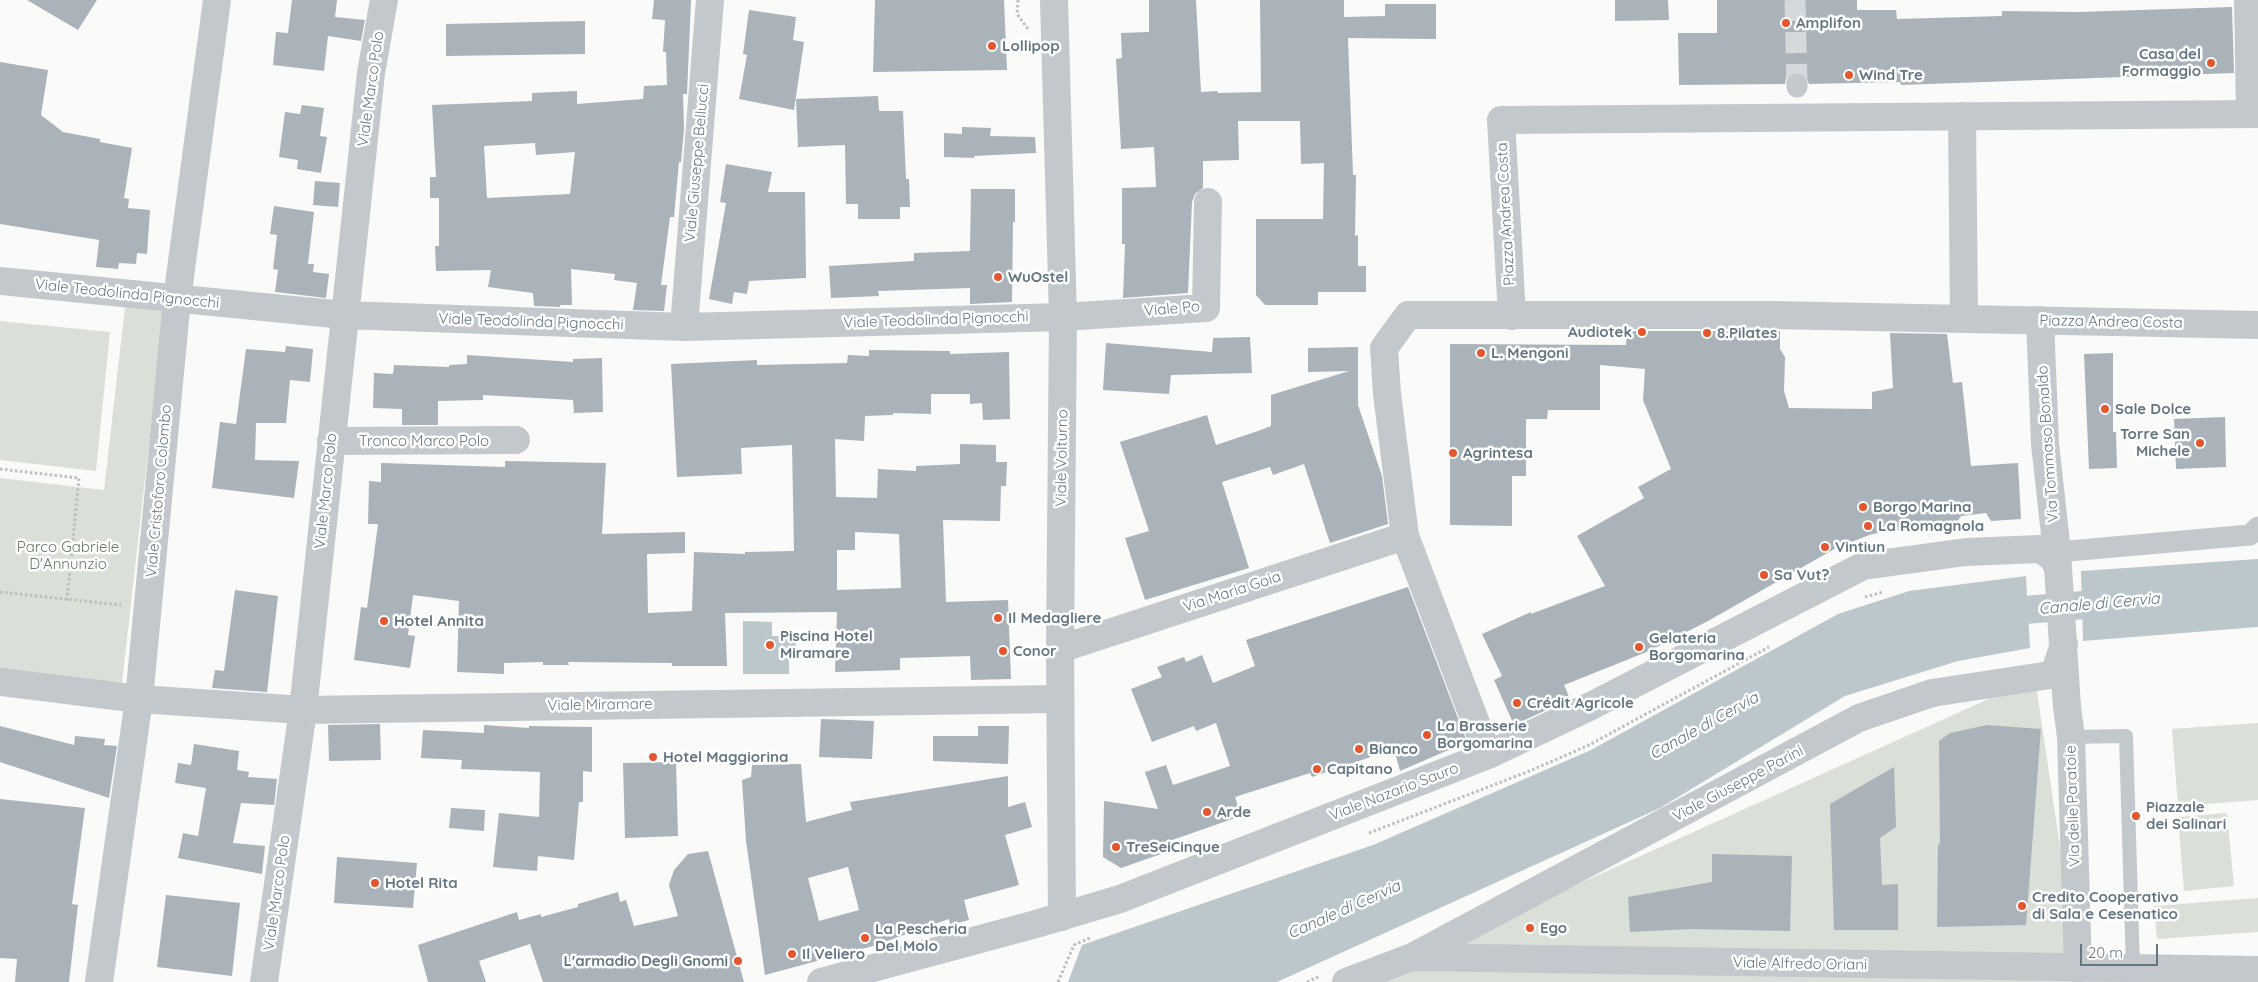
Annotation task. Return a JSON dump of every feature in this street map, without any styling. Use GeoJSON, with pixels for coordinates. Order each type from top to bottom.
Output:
{"type":"FeatureCollection","features":[{"type":"Feature","properties":{"kind":"street","name":"Viale Cristoforo Colombo"},"geometry":{"type":"LineString","coordinates":[[99,982],[139,699],[177,298],[217,0]]}},
{"type":"Feature","properties":{"kind":"street","name":"Viale Marco Polo"},"geometry":{"type":"LineString","coordinates":[[264,982],[302,710],[371,73],[384,0]]}},
{"type":"Feature","properties":{"kind":"street","name":"Viale Giuseppe Bellucci"},"geometry":{"type":"LineString","coordinates":[[684,327],[710,0]]}},
{"type":"Feature","properties":{"kind":"street","name":"Viale Volturno"},"geometry":{"type":"LineString","coordinates":[[1054,0],[1064,317],[1060,649],[1062,917]]}},
{"type":"Feature","properties":{"kind":"street"},"geometry":{"type":"LineString","coordinates":[[2248,0],[2254,114]]}},
{"type":"Feature","properties":{"kind":"street","name":"Piazza Andrea Costa"},"geometry":{"type":"LineString","coordinates":[[2254,114],[1501,120],[1512,316],[1773,315],[2258,325]]}},
{"type":"Feature","properties":{"kind":"street"},"geometry":{"type":"LineString","coordinates":[[1962,116],[1964,318]]}},
{"type":"Feature","properties":{"kind":"street","name":"Viale Po"},"geometry":{"type":"LineString","coordinates":[[1064,317],[1206,308],[1208,202]]}},
{"type":"Feature","properties":{"kind":"street","name":"Viale Teodolinda Pignocchi"},"geometry":{"type":"LineString","coordinates":[[0,281],[344,315],[684,327],[1064,317]]}},
{"type":"Feature","properties":{"kind":"street"},"geometry":{"type":"LineString","coordinates":[[1488,755],[1404,536],[1387,394],[1384,348],[1408,315],[1512,316]]}},
{"type":"Feature","properties":{"kind":"street","name":"Via Tommaso Bonaldo"},"geometry":{"type":"LineString","coordinates":[[2040,320],[2045,444],[2058,560],[2064,644]]}},
{"type":"Feature","properties":{"kind":"street","name":"Tronco Marco Polo"},"geometry":{"type":"LineString","coordinates":[[331,441],[516,440]]}},
{"type":"Feature","properties":{"kind":"street"},"geometry":{"type":"LineString","coordinates":[[2058,560],[2250,535],[2258,527]]}},
{"type":"Feature","properties":{"kind":"street","name":"Via Maria Goia"},"geometry":{"type":"LineString","coordinates":[[1060,649],[1404,536]]}},
{"type":"Feature","properties":{"kind":"street","name":"Viale Nazario Sauro"},"geometry":{"type":"LineString","coordinates":[[821,982],[1062,917],[1120,899],[1488,755],[1591,706],[1863,566],[1966,552],[2024,549],[2040,549],[2058,560]]}},
{"type":"Feature","properties":{"kind":"street","name":"Viale Giuseppe Parini"},"geometry":{"type":"LineString","coordinates":[[1412,957],[1859,718],[1932,693],[2050,675],[2056,669],[2064,644]]}},
{"type":"Feature","properties":{"kind":"street","name":"Via delle Paratoie"},"geometry":{"type":"LineString","coordinates":[[2064,644],[2067,707],[2071,737],[2078,976]]}},
{"type":"Feature","properties":{"kind":"street"},"geometry":{"type":"LineString","coordinates":[[2035,678],[2056,693],[2067,707]]}},
{"type":"Feature","properties":{"kind":"street","name":"Viale Miramare"},"geometry":{"type":"LineString","coordinates":[[0,682],[139,699],[302,710],[1060,699]]}},
{"type":"Feature","properties":{"kind":"street","name":"Viale Alfredo Oriani"},"geometry":{"type":"LineString","coordinates":[[1350,981],[1412,957],[2078,976],[2133,968],[2258,970]]}},
{"type":"Feature","properties":{"kind":"lane"},"geometry":{"type":"LineString","coordinates":[[2071,737],[2126,736],[2133,968]]}},
{"type":"Feature","properties":{"kind":"path"},"geometry":{"type":"LineString","coordinates":[[0,469],[78,478],[67,600]]}},
{"type":"Feature","properties":{"kind":"path"},"geometry":{"type":"LineString","coordinates":[[0,592],[148,608]]}},
{"type":"Feature","properties":{"kind":"path"},"geometry":{"type":"LineString","coordinates":[[1306,982],[1316,978]]}},
{"type":"Feature","properties":{"kind":"green space","name":"Parco Gabriele D'Annunzio"},"geometry":{"type":"Polygon","coordinates":[[[125,307],[164,311],[122,683],[0,669],[0,478],[104,490],[125,307]]]}},
{"type":"Feature","properties":{"kind":"green space"},"geometry":{"type":"Polygon","coordinates":[[[0,321],[110,332],[96,471],[0,460],[0,321]]]}},
{"type":"Feature","properties":{"kind":"green space"},"geometry":{"type":"Polygon","coordinates":[[[2035,678],[2078,969],[2258,982],[1361,982],[2035,678]]]}},
{"type":"Feature","properties":{"kind":"green space"},"geometry":{"type":"Polygon","coordinates":[[[2258,723],[2258,800],[2178,806],[2172,729],[2258,723]]]}},
{"type":"Feature","properties":{"kind":"green space"},"geometry":{"type":"Polygon","coordinates":[[[2227,813],[2234,886],[2184,891],[2178,817],[2227,813]]]}},
{"type":"Feature","properties":{"kind":"green space"},"geometry":{"type":"Polygon","coordinates":[[[2258,898],[2258,932],[2157,939],[2154,906],[2258,898]]]}},
{"type":"Feature","properties":{"kind":"water"},"geometry":{"type":"Polygon","coordinates":[[[2258,559],[2258,627],[2083,641],[2081,571],[2258,559]]]}},
{"type":"Feature","properties":{"kind":"water"},"geometry":{"type":"Polygon","coordinates":[[[2026,576],[2030,648],[1958,661],[1845,696],[1660,808],[1277,982],[1068,982],[1082,945],[1373,845],[1591,750],[1838,614],[1909,591],[2026,576]]]}},
{"type":"Feature","properties":{"kind":"water","name":"Piscina Hotel Miramare"},"geometry":{"type":"Polygon","coordinates":[[[743,621],[772,622],[772,636],[796,637],[796,652],[789,654],[789,674],[743,674],[743,621]]]}},
{"type":"Feature","properties":{"kind":"building"},"geometry":{"type":"Polygon","coordinates":[[[27,0],[97,0],[78,30],[27,0]]]}},
{"type":"Feature","properties":{"kind":"building"},"geometry":{"type":"Polygon","coordinates":[[[292,0],[337,0],[335,17],[365,20],[361,41],[328,36],[324,71],[273,65],[276,32],[288,33],[292,0]]]}},
{"type":"Feature","properties":{"kind":"building"},"geometry":{"type":"Polygon","coordinates":[[[654,0],[691,0],[687,94],[683,94],[684,129],[681,162],[679,162],[674,217],[670,217],[661,285],[667,285],[664,311],[633,310],[637,283],[614,280],[615,274],[571,269],[572,305],[560,305],[560,307],[534,306],[533,293],[488,287],[491,270],[436,271],[435,246],[439,246],[439,198],[430,198],[430,177],[436,177],[432,105],[532,101],[532,93],[577,91],[577,104],[643,99],[644,86],[667,85],[666,52],[663,52],[665,20],[652,19],[654,0]],[[535,143],[484,146],[487,198],[570,194],[575,152],[536,155],[535,143]]]}},
{"type":"Feature","properties":{"kind":"building"},"geometry":{"type":"Polygon","coordinates":[[[875,0],[1004,0],[1007,70],[873,72],[875,0]]]}},
{"type":"Feature","properties":{"kind":"building"},"geometry":{"type":"Polygon","coordinates":[[[1149,0],[1196,0],[1201,92],[1217,91],[1218,93],[1261,92],[1260,0],[1344,0],[1344,17],[1385,16],[1385,4],[1436,4],[1436,39],[1348,38],[1353,175],[1356,175],[1355,236],[1358,235],[1358,266],[1366,266],[1366,292],[1318,292],[1318,305],[1265,305],[1256,295],[1256,219],[1323,219],[1324,163],[1301,164],[1300,121],[1238,121],[1239,160],[1203,161],[1203,188],[1195,194],[1192,202],[1188,293],[1123,298],[1125,244],[1122,244],[1122,188],[1156,187],[1154,147],[1121,149],[1116,59],[1122,58],[1121,33],[1149,32],[1149,0]]]}},
{"type":"Feature","properties":{"kind":"building"},"geometry":{"type":"Polygon","coordinates":[[[1615,0],[1668,0],[1669,20],[1615,21],[1615,0]]]}},
{"type":"Feature","properties":{"kind":"building"},"geometry":{"type":"Polygon","coordinates":[[[1717,0],[1857,0],[1857,10],[1896,10],[1897,19],[2002,16],[2002,11],[2078,12],[2232,7],[2234,73],[1901,85],[1900,82],[1809,84],[1804,73],[1797,72],[1786,77],[1785,84],[1679,85],[1678,33],[1717,33],[1717,0]]]}},
{"type":"Feature","properties":{"kind":"building"},"geometry":{"type":"Polygon","coordinates":[[[749,10],[796,17],[793,40],[804,42],[794,110],[739,99],[747,55],[743,54],[749,10]]]}},
{"type":"Feature","properties":{"kind":"building"},"geometry":{"type":"Polygon","coordinates":[[[585,21],[585,54],[446,56],[446,24],[585,21]]]}},
{"type":"Feature","properties":{"kind":"building"},"geometry":{"type":"Polygon","coordinates":[[[0,62],[48,70],[41,115],[63,132],[100,139],[100,142],[132,148],[124,198],[129,199],[128,208],[150,210],[147,254],[137,253],[136,264],[119,263],[118,269],[96,267],[99,240],[0,224],[0,62]]]}},
{"type":"Feature","properties":{"kind":"building"},"geometry":{"type":"Polygon","coordinates":[[[878,96],[879,111],[903,111],[906,179],[909,179],[910,207],[900,207],[900,219],[858,219],[858,204],[846,204],[845,145],[798,147],[796,99],[878,96]]]}},
{"type":"Feature","properties":{"kind":"building"},"geometry":{"type":"Polygon","coordinates":[[[302,105],[324,108],[320,136],[327,137],[321,173],[297,169],[298,160],[279,157],[285,112],[300,114],[302,105]]]}},
{"type":"Feature","properties":{"kind":"building"},"geometry":{"type":"Polygon","coordinates":[[[962,127],[991,128],[990,136],[1035,137],[1036,153],[974,156],[974,158],[944,157],[944,133],[962,134],[962,127]]]}},
{"type":"Feature","properties":{"kind":"building"},"geometry":{"type":"Polygon","coordinates":[[[726,164],[772,172],[768,192],[805,192],[806,278],[749,281],[747,294],[734,292],[732,304],[709,299],[726,203],[720,202],[726,164]]]}},
{"type":"Feature","properties":{"kind":"building"},"geometry":{"type":"Polygon","coordinates":[[[315,181],[340,183],[338,207],[313,205],[315,181]]]}},
{"type":"Feature","properties":{"kind":"building"},"geometry":{"type":"Polygon","coordinates":[[[971,189],[1015,189],[1012,302],[970,304],[970,288],[878,291],[879,296],[831,298],[829,266],[914,261],[914,253],[970,251],[971,189]]]}},
{"type":"Feature","properties":{"kind":"building"},"geometry":{"type":"Polygon","coordinates":[[[274,206],[314,212],[308,264],[314,264],[313,272],[329,274],[326,298],[275,292],[278,270],[273,269],[277,235],[270,234],[274,206]]]}},
{"type":"Feature","properties":{"kind":"building"},"geometry":{"type":"Polygon","coordinates":[[[1627,331],[1780,331],[1780,349],[1785,357],[1784,391],[1789,408],[1872,409],[1872,392],[1893,388],[1890,333],[1947,334],[1953,383],[1962,382],[1971,466],[2018,463],[2021,519],[1991,521],[1986,513],[1961,516],[1957,522],[1872,534],[1836,548],[1708,621],[1649,651],[1564,685],[1570,699],[1514,725],[1494,680],[1502,676],[1482,634],[1531,612],[1531,614],[1605,586],[1577,536],[1644,498],[1638,487],[1671,469],[1643,400],[1645,369],[1600,365],[1600,410],[1548,410],[1547,419],[1526,419],[1526,476],[1512,476],[1512,526],[1450,525],[1450,344],[1626,345],[1627,331]]]}},
{"type":"Feature","properties":{"kind":"building"},"geometry":{"type":"Polygon","coordinates":[[[1250,337],[1252,373],[1171,375],[1169,394],[1103,390],[1106,343],[1212,352],[1213,338],[1250,337]]]}},
{"type":"Feature","properties":{"kind":"building"},"geometry":{"type":"Polygon","coordinates":[[[286,346],[313,349],[310,382],[290,380],[286,423],[256,423],[255,460],[299,461],[294,498],[212,488],[220,422],[236,424],[246,349],[285,352],[286,346]]]}},
{"type":"Feature","properties":{"kind":"building"},"geometry":{"type":"Polygon","coordinates":[[[1358,347],[1358,405],[1382,476],[1388,524],[1330,543],[1304,464],[1273,475],[1270,467],[1222,482],[1249,568],[1145,600],[1125,538],[1149,531],[1120,442],[1207,415],[1216,445],[1271,426],[1271,395],[1349,371],[1308,372],[1308,348],[1358,347]]]}},
{"type":"Feature","properties":{"kind":"building"},"geometry":{"type":"Polygon","coordinates":[[[869,350],[950,351],[950,354],[1009,352],[1010,419],[983,420],[982,403],[970,404],[970,394],[931,394],[931,414],[893,413],[893,415],[865,416],[864,441],[835,439],[836,497],[877,498],[878,469],[916,471],[916,466],[960,464],[960,444],[996,445],[996,462],[1007,462],[1006,486],[1001,486],[1000,521],[943,520],[946,602],[1008,600],[1011,679],[971,680],[970,656],[900,658],[900,670],[835,672],[837,612],[725,613],[727,666],[672,666],[672,663],[568,662],[569,665],[543,665],[543,662],[504,663],[504,674],[457,672],[459,601],[413,595],[408,635],[415,636],[410,668],[354,660],[361,607],[367,608],[378,524],[368,524],[369,481],[381,482],[381,463],[505,467],[505,461],[606,463],[602,534],[685,532],[685,553],[647,554],[648,613],[692,611],[694,552],[745,554],[745,552],[794,551],[792,445],[741,448],[742,474],[677,477],[671,364],[757,360],[757,365],[847,363],[848,355],[869,356],[869,350]],[[855,532],[855,550],[837,550],[837,590],[901,588],[899,534],[855,532]]]}},
{"type":"Feature","properties":{"kind":"building"},"geometry":{"type":"Polygon","coordinates":[[[2113,353],[2113,432],[2116,432],[2117,468],[2089,469],[2084,354],[2113,353]]]}},
{"type":"Feature","properties":{"kind":"building"},"geometry":{"type":"Polygon","coordinates":[[[467,355],[573,362],[573,359],[602,358],[603,412],[574,413],[573,400],[483,395],[483,400],[438,401],[438,425],[402,425],[402,409],[373,408],[374,373],[393,374],[394,365],[449,367],[449,365],[467,364],[467,355]]]}},
{"type":"Feature","properties":{"kind":"building","name":"Torre San Michele"},"geometry":{"type":"Polygon","coordinates":[[[2225,417],[2226,467],[2176,469],[2174,419],[2225,417]]]}},
{"type":"Feature","properties":{"kind":"building"},"geometry":{"type":"Polygon","coordinates":[[[1408,587],[1467,742],[1400,771],[1394,749],[1312,777],[1310,773],[1235,797],[1241,816],[1158,845],[1161,854],[1121,868],[1103,857],[1104,801],[1158,809],[1145,772],[1166,765],[1173,785],[1230,766],[1216,723],[1196,731],[1194,726],[1152,742],[1131,689],[1162,677],[1157,667],[1184,657],[1186,662],[1202,655],[1213,683],[1255,666],[1246,640],[1408,587]]]}},
{"type":"Feature","properties":{"kind":"building"},"geometry":{"type":"Polygon","coordinates":[[[235,590],[278,596],[267,692],[212,688],[215,670],[224,671],[235,590]]]}},
{"type":"Feature","properties":{"kind":"building"},"geometry":{"type":"Polygon","coordinates":[[[821,719],[874,721],[872,759],[819,757],[821,719]]]}},
{"type":"Feature","properties":{"kind":"building"},"geometry":{"type":"Polygon","coordinates":[[[380,724],[381,760],[329,761],[328,725],[380,724]]]}},
{"type":"Feature","properties":{"kind":"building"},"geometry":{"type":"Polygon","coordinates":[[[484,725],[529,728],[529,726],[592,727],[592,772],[583,771],[583,802],[579,802],[574,860],[538,856],[537,871],[493,867],[499,813],[539,817],[540,772],[461,769],[462,760],[421,758],[423,730],[484,733],[484,725]]]}},
{"type":"Feature","properties":{"kind":"building"},"geometry":{"type":"Polygon","coordinates":[[[1987,725],[2041,729],[2026,925],[1937,927],[1938,844],[1940,845],[1939,741],[1950,733],[1987,725]]]}},
{"type":"Feature","properties":{"kind":"building"},"geometry":{"type":"Polygon","coordinates":[[[0,726],[74,745],[75,736],[105,739],[104,745],[117,746],[109,798],[0,762],[0,726]]]}},
{"type":"Feature","properties":{"kind":"building"},"geometry":{"type":"Polygon","coordinates":[[[978,726],[1009,726],[1008,764],[933,761],[933,736],[978,736],[978,726]]]}},
{"type":"Feature","properties":{"kind":"building"},"geometry":{"type":"Polygon","coordinates":[[[194,744],[239,751],[237,770],[249,772],[248,777],[277,779],[274,805],[241,803],[233,843],[265,846],[262,874],[178,858],[183,833],[198,836],[206,788],[175,783],[178,763],[191,765],[194,744]]]}},
{"type":"Feature","properties":{"kind":"building"},"geometry":{"type":"Polygon","coordinates":[[[676,762],[678,836],[625,838],[623,763],[676,762]]]}},
{"type":"Feature","properties":{"kind":"building"},"geometry":{"type":"Polygon","coordinates":[[[801,764],[806,822],[852,810],[850,802],[1008,776],[1008,807],[1025,802],[1032,827],[1005,835],[1019,885],[964,900],[969,920],[950,925],[949,919],[873,946],[765,975],[746,841],[742,780],[751,777],[752,765],[801,764]],[[848,867],[808,878],[819,921],[859,910],[848,867]]]}},
{"type":"Feature","properties":{"kind":"building"},"geometry":{"type":"Polygon","coordinates":[[[1894,767],[1896,827],[1880,838],[1882,885],[1898,884],[1898,930],[1834,930],[1830,804],[1894,767]]]}},
{"type":"Feature","properties":{"kind":"building"},"geometry":{"type":"Polygon","coordinates":[[[0,799],[85,808],[72,904],[78,905],[69,982],[15,982],[17,959],[0,958],[0,799]]]}},
{"type":"Feature","properties":{"kind":"building"},"geometry":{"type":"Polygon","coordinates":[[[451,808],[485,810],[484,831],[449,828],[451,808]]]}},
{"type":"Feature","properties":{"kind":"building"},"geometry":{"type":"Polygon","coordinates":[[[708,851],[744,982],[543,982],[530,944],[479,961],[486,982],[428,982],[418,945],[517,912],[519,920],[541,914],[541,917],[578,907],[578,904],[618,892],[620,902],[626,900],[634,926],[678,916],[669,885],[674,870],[688,854],[708,851]]]}},
{"type":"Feature","properties":{"kind":"building"},"geometry":{"type":"Polygon","coordinates":[[[1712,854],[1792,856],[1790,931],[1691,929],[1630,932],[1628,897],[1712,882],[1712,854]]]}},
{"type":"Feature","properties":{"kind":"building","name":"Hotel Rita"},"geometry":{"type":"Polygon","coordinates":[[[337,857],[417,863],[413,908],[334,903],[337,857]]]}},
{"type":"Feature","properties":{"kind":"building"},"geometry":{"type":"Polygon","coordinates":[[[166,895],[240,903],[232,976],[157,967],[166,895]]]}},
{"type":"Feature","properties":{"kind":"waterway","name":"Canale di Cervia"},"geometry":{"type":"LineString","coordinates":[[1990,613],[2119,602]]}},
{"type":"Feature","properties":{"kind":"tunnel"},"geometry":{"type":"LineString","coordinates":[[1795,0],[1797,84]]}},
{"type":"Feature","properties":{"kind":"place","name":"Amplifon"},"geometry":{"type":"Point","coordinates":[1786,23]}},
{"type":"Feature","properties":{"kind":"place","name":"Lollipop"},"geometry":{"type":"Point","coordinates":[992,46]}},
{"type":"Feature","properties":{"kind":"place","name":"Casa del Formaggio"},"geometry":{"type":"Point","coordinates":[2211,63]}},
{"type":"Feature","properties":{"kind":"place","name":"Wind Tre"},"geometry":{"type":"Point","coordinates":[1849,75]}},
{"type":"Feature","properties":{"kind":"place","name":"WuOstel"},"geometry":{"type":"Point","coordinates":[998,277]}},
{"type":"Feature","properties":{"kind":"place","name":"Audiotek"},"geometry":{"type":"Point","coordinates":[1642,332]}},
{"type":"Feature","properties":{"kind":"place","name":"8.Pilates"},"geometry":{"type":"Point","coordinates":[1707,333]}},
{"type":"Feature","properties":{"kind":"place","name":"L. Mengoni"},"geometry":{"type":"Point","coordinates":[1481,353]}},
{"type":"Feature","properties":{"kind":"place","name":"Sale Dolce"},"geometry":{"type":"Point","coordinates":[2105,409]}},
{"type":"Feature","properties":{"kind":"place","name":"Torre San Michele"},"geometry":{"type":"Point","coordinates":[2200,443]}},
{"type":"Feature","properties":{"kind":"place","name":"Agrintesa"},"geometry":{"type":"Point","coordinates":[1453,453]}},
{"type":"Feature","properties":{"kind":"place","name":"Borgo Marina"},"geometry":{"type":"Point","coordinates":[1863,507]}},
{"type":"Feature","properties":{"kind":"place","name":"La Romagnola"},"geometry":{"type":"Point","coordinates":[1868,526]}},
{"type":"Feature","properties":{"kind":"place","name":"Vintiun"},"geometry":{"type":"Point","coordinates":[1825,547]}},
{"type":"Feature","properties":{"kind":"place","name":"Sa Vut?"},"geometry":{"type":"Point","coordinates":[1764,575]}},
{"type":"Feature","properties":{"kind":"place","name":"Il Medagliere"},"geometry":{"type":"Point","coordinates":[998,618]}},
{"type":"Feature","properties":{"kind":"place","name":"Hotel Annita"},"geometry":{"type":"Point","coordinates":[384,621]}},
{"type":"Feature","properties":{"kind":"place","name":"Piscina Hotel Miramare"},"geometry":{"type":"Point","coordinates":[770,645]}},
{"type":"Feature","properties":{"kind":"place","name":"Gelateria Borgomarina"},"geometry":{"type":"Point","coordinates":[1639,647]}},
{"type":"Feature","properties":{"kind":"place","name":"Conor"},"geometry":{"type":"Point","coordinates":[1003,651]}},
{"type":"Feature","properties":{"kind":"place","name":"Crédit Agricole"},"geometry":{"type":"Point","coordinates":[1517,703]}},
{"type":"Feature","properties":{"kind":"place","name":"La Brasserie Borgomarina"},"geometry":{"type":"Point","coordinates":[1427,735]}},
{"type":"Feature","properties":{"kind":"place","name":"Bianco"},"geometry":{"type":"Point","coordinates":[1359,749]}},
{"type":"Feature","properties":{"kind":"place","name":"Hotel Maggiorina"},"geometry":{"type":"Point","coordinates":[653,757]}},
{"type":"Feature","properties":{"kind":"place","name":"Capitano"},"geometry":{"type":"Point","coordinates":[1317,769]}},
{"type":"Feature","properties":{"kind":"place","name":"Arde"},"geometry":{"type":"Point","coordinates":[1207,812]}},
{"type":"Feature","properties":{"kind":"place","name":"Piazzale dei Salinari"},"geometry":{"type":"Point","coordinates":[2136,816]}},
{"type":"Feature","properties":{"kind":"place","name":"TreSeiCinque"},"geometry":{"type":"Point","coordinates":[1116,847]}},
{"type":"Feature","properties":{"kind":"place","name":"Hotel Rita"},"geometry":{"type":"Point","coordinates":[375,883]}},
{"type":"Feature","properties":{"kind":"place","name":"Credito Cooperativo di Sala e Cesenatico"},"geometry":{"type":"Point","coordinates":[2022,906]}},
{"type":"Feature","properties":{"kind":"place","name":"Ego"},"geometry":{"type":"Point","coordinates":[1530,928]}},
{"type":"Feature","properties":{"kind":"place","name":"La Pescheria Del Molo"},"geometry":{"type":"Point","coordinates":[865,938]}},
{"type":"Feature","properties":{"kind":"place","name":"Il Veliero"},"geometry":{"type":"Point","coordinates":[792,954]}},
{"type":"Feature","properties":{"kind":"place","name":"L'armadio Degli Gnomi"},"geometry":{"type":"Point","coordinates":[738,961]}}]}
